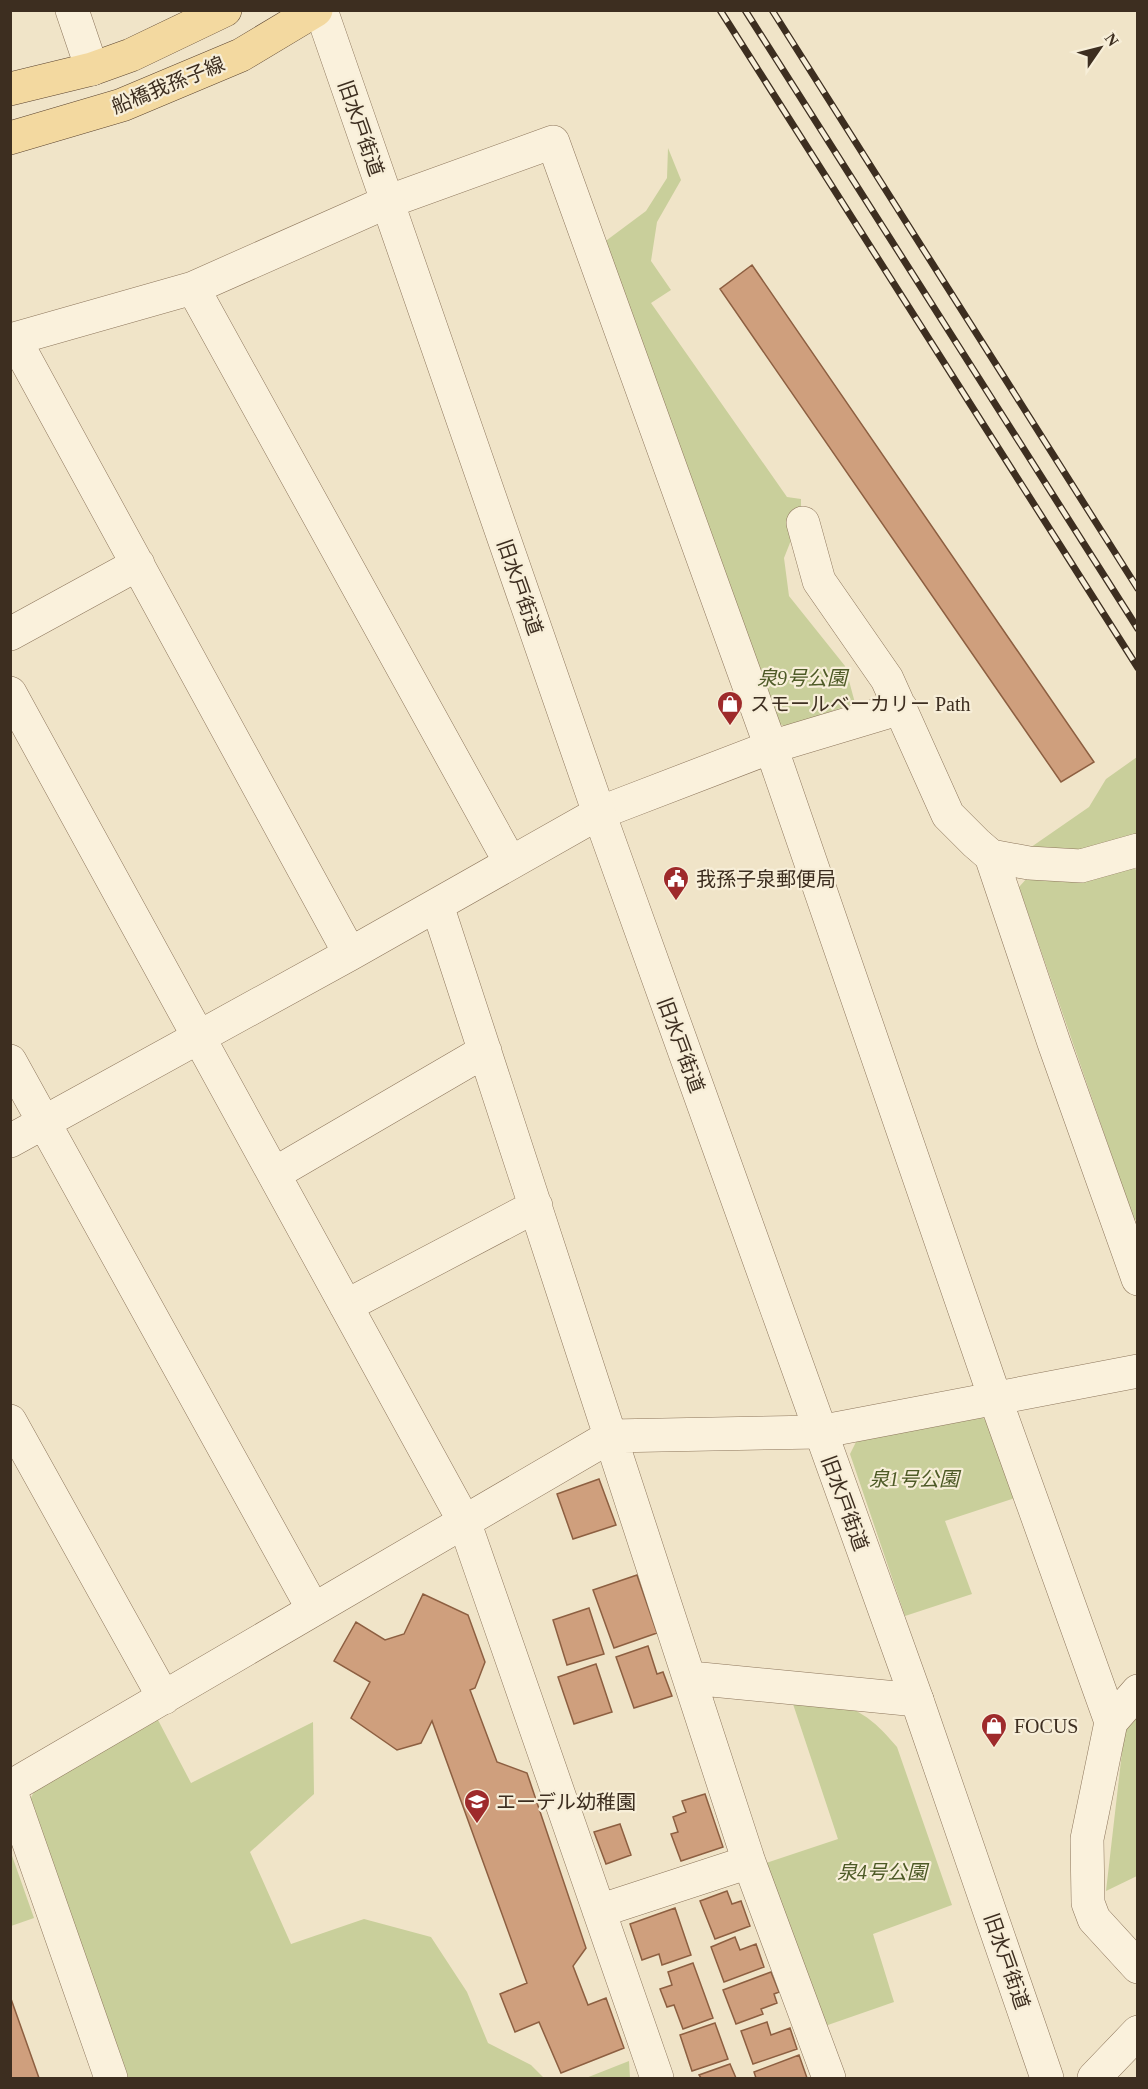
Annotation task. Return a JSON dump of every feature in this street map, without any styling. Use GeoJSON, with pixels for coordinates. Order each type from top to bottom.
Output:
{"type":"FeatureCollection","features":[{"type":"Feature","properties":{"kind":"main road"},"geometry":{"type":"LineString","coordinates":[[10,89],[92,69],[131,55],[225,10]]}},
{"type":"Feature","properties":{"kind":"main road","name":"船橋我孫子線"},"geometry":{"type":"LineString","coordinates":[[10,138],[122,105],[241,55],[315,10]]}},
{"type":"Feature","properties":{"kind":"street"},"geometry":{"type":"LineString","coordinates":[[72,10],[92,69]]}},
{"type":"Feature","properties":{"kind":"street","name":"旧水戸街道"},"geometry":{"type":"LineString","coordinates":[[321,10],[599,813],[819,1432],[917,1700],[1047,2079]]}},
{"type":"Feature","properties":{"kind":"street"},"geometry":{"type":"LineString","coordinates":[[350,954],[138,564],[13,340],[193,288],[387,202],[554,142],[771,747],[995,1398],[1111,1722]]}},
{"type":"Feature","properties":{"kind":"street"},"geometry":{"type":"LineString","coordinates":[[193,288],[510,862]]}},
{"type":"Feature","properties":{"kind":"street"},"geometry":{"type":"LineString","coordinates":[[803,523],[819,581],[887,678],[948,814],[991,856],[1137,1279]]}},
{"type":"Feature","properties":{"kind":"street"},"geometry":{"type":"LineString","coordinates":[[10,634],[138,564]]}},
{"type":"Feature","properties":{"kind":"street"},"geometry":{"type":"LineString","coordinates":[[10,693],[464,1521],[657,2079]]}},
{"type":"Feature","properties":{"kind":"street"},"geometry":{"type":"LineString","coordinates":[[10,1141],[350,954],[599,813],[771,747],[901,708]]}},
{"type":"Feature","properties":{"kind":"street"},"geometry":{"type":"LineString","coordinates":[[991,856],[1029,863],[1081,866],[1137,850]]}},
{"type":"Feature","properties":{"kind":"street"},"geometry":{"type":"LineString","coordinates":[[437,905],[749,1862],[829,2079]]}},
{"type":"Feature","properties":{"kind":"street"},"geometry":{"type":"LineString","coordinates":[[274,1174],[485,1051]]}},
{"type":"Feature","properties":{"kind":"street"},"geometry":{"type":"LineString","coordinates":[[10,1061],[313,1609]]}},
{"type":"Feature","properties":{"kind":"street"},"geometry":{"type":"LineString","coordinates":[[346,1306],[536,1206]]}},
{"type":"Feature","properties":{"kind":"street"},"geometry":{"type":"LineString","coordinates":[[111,2079],[10,1788],[611,1436],[819,1432],[1137,1373]]}},
{"type":"Feature","properties":{"kind":"street"},"geometry":{"type":"LineString","coordinates":[[10,1421],[164,1698]]}},
{"type":"Feature","properties":{"kind":"street"},"geometry":{"type":"LineString","coordinates":[[690,1678],[917,1700]]}},
{"type":"Feature","properties":{"kind":"street"},"geometry":{"type":"LineString","coordinates":[[1137,1691],[1111,1722],[1087,1839],[1088,1903],[1094,1919],[1137,1968]]}},
{"type":"Feature","properties":{"kind":"street"},"geometry":{"type":"LineString","coordinates":[[599,1911],[749,1862]]}},
{"type":"Feature","properties":{"kind":"street"},"geometry":{"type":"LineString","coordinates":[[1094,2079],[1137,2032]]}},
{"type":"Feature","properties":{"kind":"green space","name":"泉9号公園"},"geometry":{"type":"Polygon","coordinates":[[[668,148],[681,180],[657,222],[651,261],[671,290],[651,303],[787,497],[801,499],[801,515],[784,558],[789,596],[845,666],[855,703],[786,727],[772,720],[603,243],[646,211],[667,178],[668,148]]]}},
{"type":"Feature","properties":{"kind":"green space"},"geometry":{"type":"Polygon","coordinates":[[[1137,757],[1137,840],[1080,855],[1024,852],[1089,807],[1106,779],[1137,757]]]}},
{"type":"Feature","properties":{"kind":"green space"},"geometry":{"type":"Polygon","coordinates":[[[1125,865],[1137,870],[1138,1219],[1134,1220],[1019,887],[1028,877],[1125,865]]]}},
{"type":"Feature","properties":{"kind":"green space","name":"泉1号公園"},"geometry":{"type":"Polygon","coordinates":[[[977,1413],[989,1423],[1015,1498],[945,1521],[972,1594],[905,1616],[850,1454],[858,1438],[977,1413]]]}},
{"type":"Feature","properties":{"kind":"green space","name":"泉4号公園"},"geometry":{"type":"Polygon","coordinates":[[[791,1698],[838,1704],[850,1708],[873,1722],[897,1747],[952,1905],[873,1934],[894,2002],[825,2026],[766,1863],[838,1839],[791,1698]]]}},
{"type":"Feature","properties":{"kind":"green space"},"geometry":{"type":"Polygon","coordinates":[[[1137,1713],[1137,1876],[1106,1891],[1125,1726],[1137,1713]]]}},
{"type":"Feature","properties":{"kind":"green space"},"geometry":{"type":"Polygon","coordinates":[[[158,1720],[191,1783],[313,1722],[314,1794],[250,1852],[291,1944],[364,1919],[431,1937],[467,1992],[488,2043],[531,2065],[544,2078],[125,2078],[27,1805],[35,1790],[158,1720]]]}},
{"type":"Feature","properties":{"kind":"green space"},"geometry":{"type":"Polygon","coordinates":[[[10,1850],[34,1918],[11,1926],[10,1926],[10,1850]]]}},
{"type":"Feature","properties":{"kind":"green space"},"geometry":{"type":"Polygon","coordinates":[[[629,2061],[630,2078],[586,2078],[629,2061]]]}},
{"type":"Feature","properties":{"kind":"building"},"geometry":{"type":"Polygon","coordinates":[[[752,265],[1094,762],[1061,782],[720,289],[752,265]]]}},
{"type":"Feature","properties":{"kind":"building"},"geometry":{"type":"Polygon","coordinates":[[[599,1479],[616,1525],[573,1539],[557,1494],[599,1479]]]}},
{"type":"Feature","properties":{"kind":"building"},"geometry":{"type":"Polygon","coordinates":[[[637,1575],[657,1633],[614,1648],[593,1590],[637,1575]]]}},
{"type":"Feature","properties":{"kind":"building"},"geometry":{"type":"Polygon","coordinates":[[[423,1594],[468,1615],[485,1662],[475,1688],[470,1690],[497,1762],[527,1773],[586,1948],[573,1966],[588,2005],[606,1998],[624,2048],[561,2073],[539,2022],[515,2032],[500,1994],[527,1983],[432,1721],[421,1743],[397,1750],[351,1718],[370,1682],[334,1661],[356,1622],[385,1640],[404,1634],[423,1594]]]}},
{"type":"Feature","properties":{"kind":"building"},"geometry":{"type":"Polygon","coordinates":[[[589,1608],[604,1654],[567,1665],[553,1620],[589,1608]]]}},
{"type":"Feature","properties":{"kind":"building"},"geometry":{"type":"Polygon","coordinates":[[[648,1646],[657,1674],[663,1672],[672,1696],[634,1708],[616,1657],[648,1646]]]}},
{"type":"Feature","properties":{"kind":"building"},"geometry":{"type":"Polygon","coordinates":[[[596,1664],[612,1712],[574,1724],[558,1677],[596,1664]]]}},
{"type":"Feature","properties":{"kind":"building"},"geometry":{"type":"Polygon","coordinates":[[[705,1794],[723,1847],[681,1861],[671,1834],[678,1832],[673,1817],[686,1812],[682,1801],[705,1794]]]}},
{"type":"Feature","properties":{"kind":"building"},"geometry":{"type":"Polygon","coordinates":[[[620,1824],[631,1855],[606,1864],[594,1832],[620,1824]]]}},
{"type":"Feature","properties":{"kind":"building"},"geometry":{"type":"Polygon","coordinates":[[[727,1891],[732,1904],[741,1901],[750,1926],[715,1939],[700,1901],[727,1891]]]}},
{"type":"Feature","properties":{"kind":"building"},"geometry":{"type":"Polygon","coordinates":[[[675,1908],[691,1955],[662,1965],[659,1954],[642,1960],[630,1924],[675,1908]]]}},
{"type":"Feature","properties":{"kind":"building"},"geometry":{"type":"Polygon","coordinates":[[[735,1937],[740,1950],[756,1944],[764,1967],[724,1982],[711,1947],[735,1937]]]}},
{"type":"Feature","properties":{"kind":"building"},"geometry":{"type":"Polygon","coordinates":[[[693,1963],[713,2018],[683,2029],[674,2005],[667,2007],[660,1989],[672,1985],[668,1972],[693,1963]]]}},
{"type":"Feature","properties":{"kind":"building"},"geometry":{"type":"Polygon","coordinates":[[[771,1972],[779,1992],[774,1994],[777,2003],[761,2009],[763,2014],[736,2024],[723,1990],[771,1972]]]}},
{"type":"Feature","properties":{"kind":"building"},"geometry":{"type":"Polygon","coordinates":[[[10,1996],[39,2078],[10,2078],[10,1996]]]}},
{"type":"Feature","properties":{"kind":"building"},"geometry":{"type":"Polygon","coordinates":[[[767,2022],[771,2035],[790,2028],[797,2049],[753,2064],[741,2031],[767,2022]]]}},
{"type":"Feature","properties":{"kind":"building"},"geometry":{"type":"Polygon","coordinates":[[[715,2023],[728,2059],[692,2071],[680,2035],[715,2023]]]}},
{"type":"Feature","properties":{"kind":"building"},"geometry":{"type":"Polygon","coordinates":[[[799,2055],[807,2078],[756,2078],[754,2072],[799,2055]]]}},
{"type":"Feature","properties":{"kind":"building"},"geometry":{"type":"Polygon","coordinates":[[[730,2064],[736,2078],[701,2078],[699,2075],[730,2064]]]}},
{"type":"Feature","properties":{"kind":"railway"},"geometry":{"type":"LineString","coordinates":[[720,10],[1138,668]]}},
{"type":"Feature","properties":{"kind":"railway"},"geometry":{"type":"LineString","coordinates":[[745,10],[1138,629]]}},
{"type":"Feature","properties":{"kind":"railway"},"geometry":{"type":"LineString","coordinates":[[772,10],[1138,589]]}},
{"type":"Feature","properties":{"kind":"place","name":"スモールベーカリー Path"},"geometry":{"type":"Point","coordinates":[730,727]}},
{"type":"Feature","properties":{"kind":"place","name":"我孫子泉郵便局"},"geometry":{"type":"Point","coordinates":[676,902]}},
{"type":"Feature","properties":{"kind":"place","name":"FOCUS"},"geometry":{"type":"Point","coordinates":[994,1749]}},
{"type":"Feature","properties":{"kind":"place","name":"エーデル幼稚園"},"geometry":{"type":"Point","coordinates":[477,1825]}}]}
